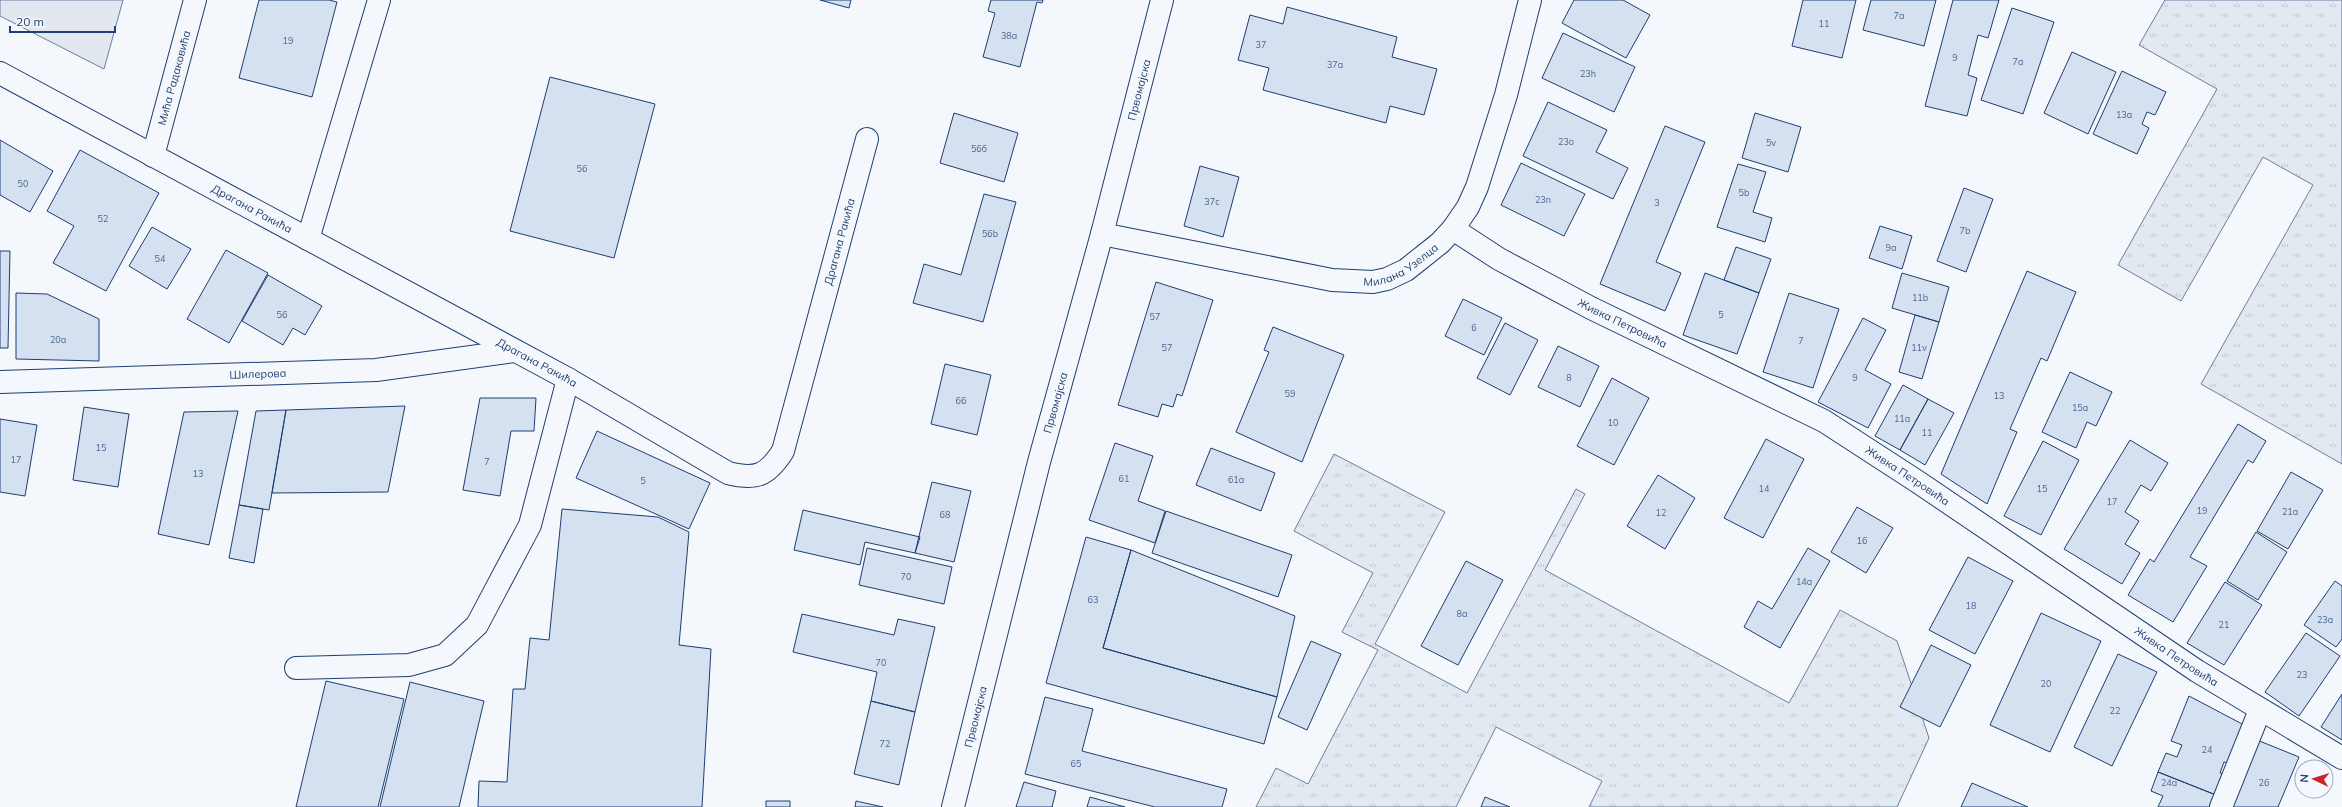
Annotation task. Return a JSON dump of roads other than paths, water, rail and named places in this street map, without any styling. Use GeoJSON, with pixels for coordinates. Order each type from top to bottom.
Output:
{"type":"FeatureCollection","features":[{"type":"Feature","properties":{"kind":"street","name":"Мића Радаковића"},"geometry":{"type":"LineString","coordinates":[[153,156],[195,0]]}},
{"type":"Feature","properties":{"kind":"street"},"geometry":{"type":"LineString","coordinates":[[308,239],[379,0]]}},
{"type":"Feature","properties":{"kind":"street","name":"Првомајска"},"geometry":{"type":"LineString","coordinates":[[953,807],[1039,462],[1102,234],[1162,0]]}},
{"type":"Feature","properties":{"kind":"street","name":"Милана Узелца"},"geometry":{"type":"LineString","coordinates":[[1102,234],[1332,280],[1373,282],[1387,279],[1406,270],[1440,243],[1453,229],[1468,207],[1477,187],[1506,95],[1530,0]]}},
{"type":"Feature","properties":{"kind":"street","name":"Драгана Ракића"},"geometry":{"type":"LineString","coordinates":[[0,73],[568,379],[728,472],[744,477],[758,475],[773,467],[783,452],[867,139]]}},
{"type":"Feature","properties":{"kind":"street","name":"Живка Петровића"},"geometry":{"type":"LineString","coordinates":[[1453,229],[1499,259],[1591,308],[1824,422],[1918,482],[2197,671],[2342,758]]}},
{"type":"Feature","properties":{"kind":"street","name":"Шилерова"},"geometry":{"type":"LineString","coordinates":[[0,382],[376,370],[514,351]]}},
{"type":"Feature","properties":{"kind":"street"},"geometry":{"type":"LineString","coordinates":[[296,668],[409,665],[445,655],[477,625],[530,526],[568,379]]}},
{"type":"Feature","properties":{"kind":"street"},"geometry":{"type":"LineString","coordinates":[[2221,807],[2260,710]]}}]}
